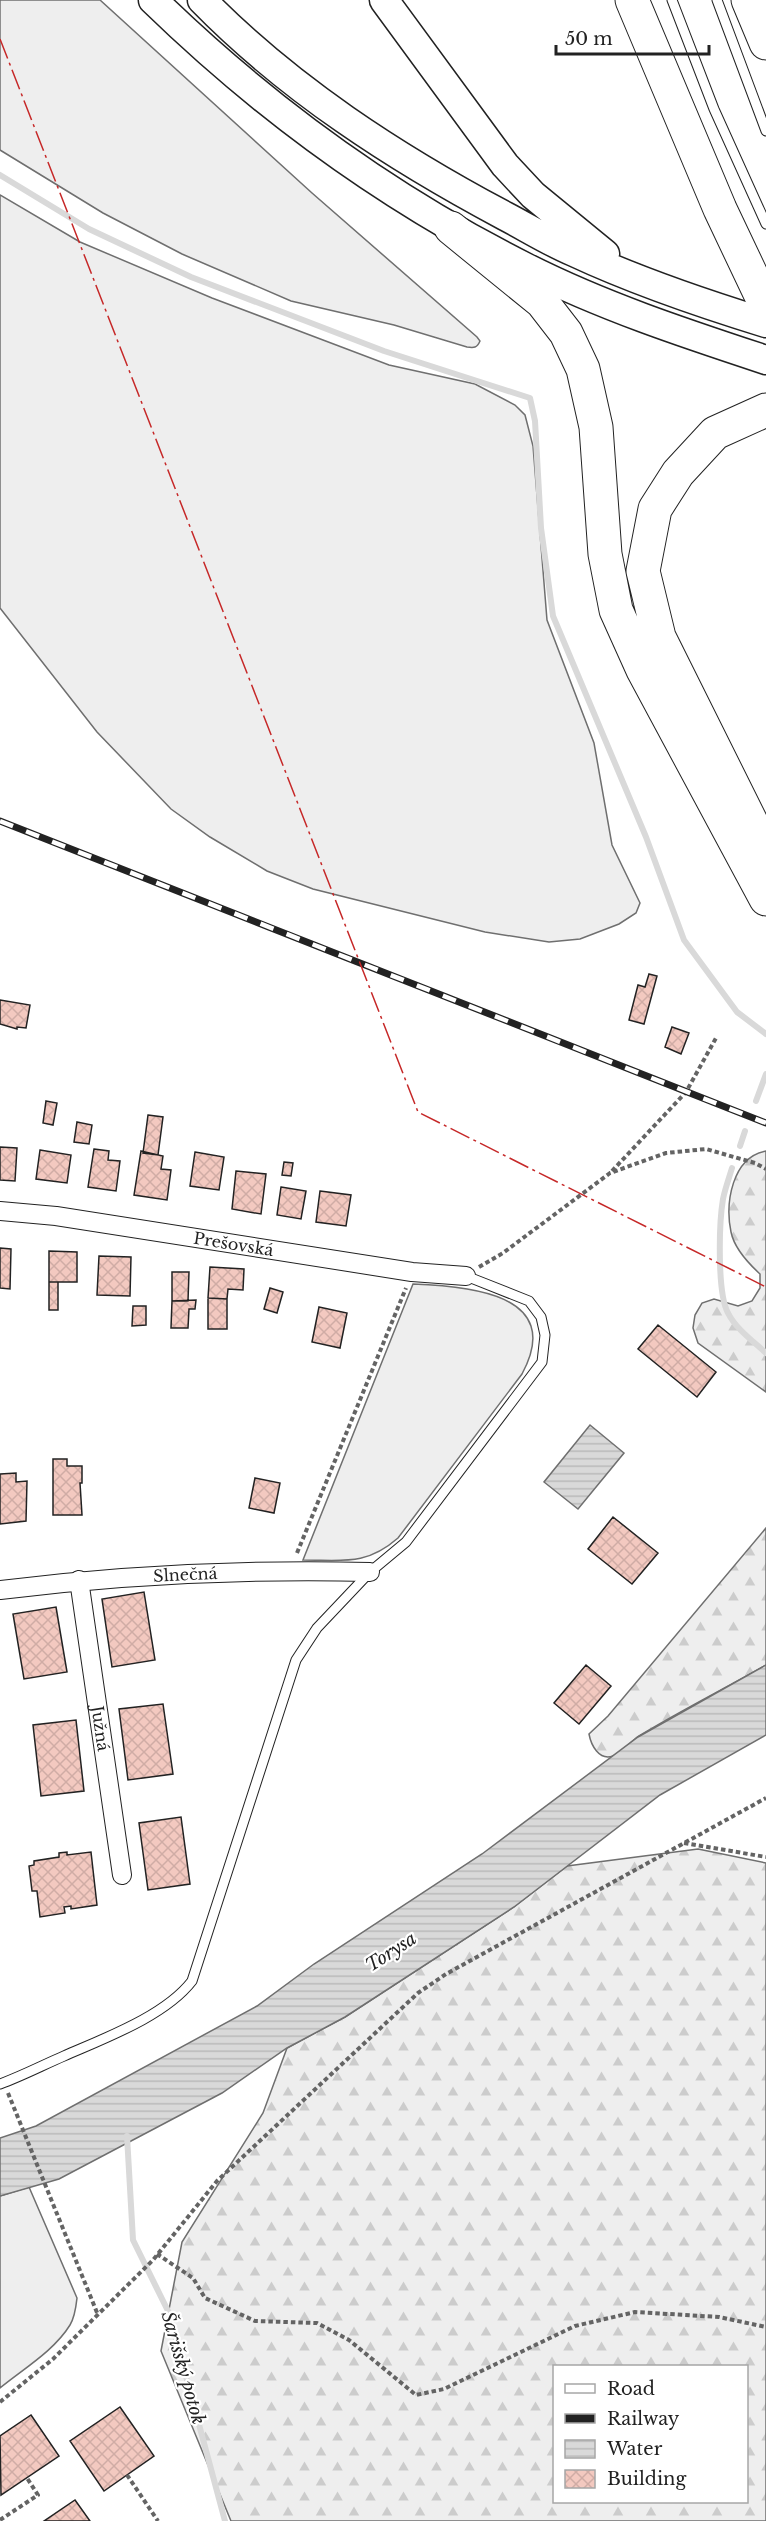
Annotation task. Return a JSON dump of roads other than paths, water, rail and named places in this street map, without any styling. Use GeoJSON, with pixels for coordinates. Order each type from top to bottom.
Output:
{"type":"FeatureCollection","features":[{"type":"Feature","properties":{"kind":"highway"},"geometry":{"type":"LineString","coordinates":[[748,0],[766,43]]}},
{"type":"Feature","properties":{"kind":"highway"},"geometry":{"type":"LineString","coordinates":[[639,10],[720,209],[766,306]]}},
{"type":"Feature","properties":{"kind":"highway"},"geometry":{"type":"LineString","coordinates":[[451,228],[542,302],[566,333],[583,369],[596,427],[604,554],[616,610],[643,670],[766,899]]}},
{"type":"Feature","properties":{"kind":"highway"},"geometry":{"type":"LineString","coordinates":[[766,410],[715,433],[678,473],[655,509],[643,571],[659,637],[766,852]]}},
{"type":"Feature","properties":{"kind":"main road"},"geometry":{"type":"LineString","coordinates":[[153,0],[247,85],[314,138],[451,228],[526,268],[597,300],[675,331],[766,360]]}},
{"type":"Feature","properties":{"kind":"main road"},"geometry":{"type":"LineString","coordinates":[[202,0],[270,61],[343,119],[409,162],[574,252],[697,302],[766,323]]}},
{"type":"Feature","properties":{"kind":"main road"},"geometry":{"type":"LineString","coordinates":[[384,0],[505,165],[533,195],[603,252],[697,302]]}},
{"type":"Feature","properties":{"kind":"street","name":"Prešovská"},"geometry":{"type":"LineString","coordinates":[[0,1210],[56,1216],[412,1272],[466,1276]]}},
{"type":"Feature","properties":{"kind":"street","name":"Slnečná"},"geometry":{"type":"LineString","coordinates":[[0,1590],[79,1580],[290,1570],[370,1572]]}},
{"type":"Feature","properties":{"kind":"street","name":"Južná"},"geometry":{"type":"LineString","coordinates":[[79,1580],[122,1875]]}},
{"type":"Feature","properties":{"kind":"lane"},"geometry":{"type":"LineString","coordinates":[[672,0],[714,109],[766,224]]}},
{"type":"Feature","properties":{"kind":"lane"},"geometry":{"type":"LineString","coordinates":[[717,0],[766,132]]}},
{"type":"Feature","properties":{"kind":"lane"},"geometry":{"type":"LineString","coordinates":[[3,2086],[138,2021],[178,1996],[192,1981],[296,1660],[317,1628],[370,1572],[406,1542],[542,1362],[545,1335],[541,1317],[528,1300],[466,1276]]}},
{"type":"Feature","properties":{"kind":"water"},"geometry":{"type":"Polygon","coordinates":[[[590,1425],[624,1453],[578,1509],[544,1482],[590,1425]]]}},
{"type":"Feature","properties":{"kind":"water","name":"Torysa"},"geometry":{"type":"Polygon","coordinates":[[[766,1665],[766,1735],[660,1795],[514,1907],[345,2017],[287,2048],[222,2093],[59,2179],[0,2196],[0,2138],[36,2126],[257,2006],[314,1964],[482,1854],[638,1737],[766,1665]]]}},
{"type":"Feature","properties":{"kind":"waterway"},"geometry":{"type":"LineString","coordinates":[[0,175],[89,229],[191,277],[384,351],[530,398],[535,421],[541,528],[553,616],[646,837],[684,940],[737,1012],[766,1034]]}},
{"type":"Feature","properties":{"kind":"waterway"},"geometry":{"type":"LineString","coordinates":[[756,1101],[766,1074]]}},
{"type":"Feature","properties":{"kind":"waterway"},"geometry":{"type":"LineString","coordinates":[[740,1146],[745,1131]]}},
{"type":"Feature","properties":{"kind":"waterway"},"geometry":{"type":"LineString","coordinates":[[732,1168],[724,1195],[720,1240],[724,1303],[735,1324],[766,1353]]}},
{"type":"Feature","properties":{"kind":"waterway","name":"Šarišský potok"},"geometry":{"type":"LineString","coordinates":[[127,2136],[133,2240],[169,2313],[225,2521]]}},
{"type":"Feature","properties":{"kind":"railway"},"geometry":{"type":"LineString","coordinates":[[0,821],[766,1123]]}}]}
